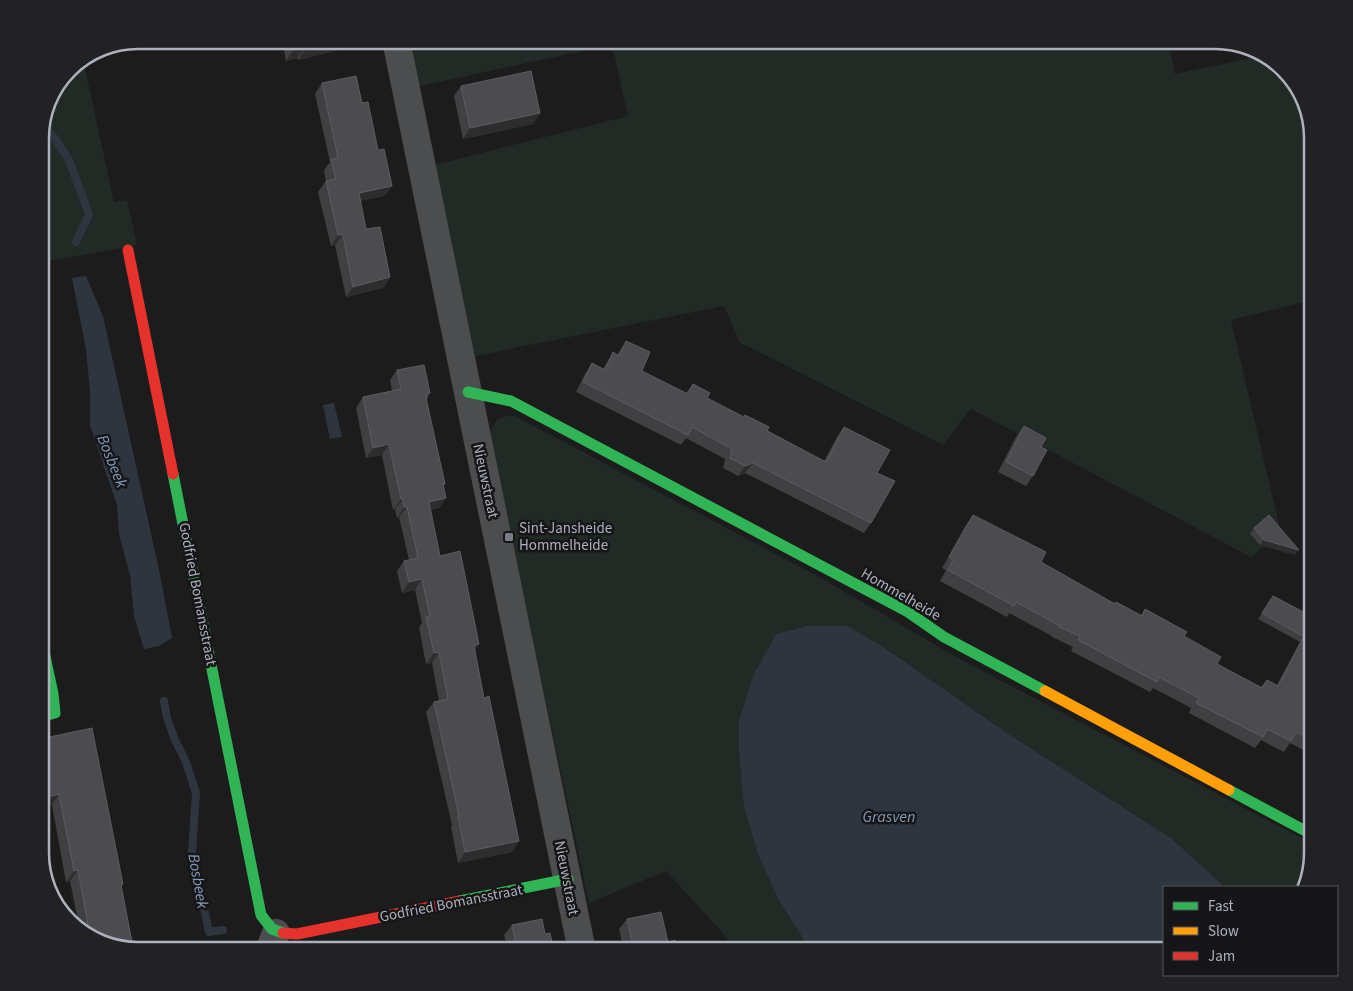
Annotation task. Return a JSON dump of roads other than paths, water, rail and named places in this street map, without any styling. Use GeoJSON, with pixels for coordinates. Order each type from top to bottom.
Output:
{"type":"FeatureCollection","features":[{"type":"Feature","properties":{"kind":"street","name":"Nieuwstraat"},"geometry":{"type":"LineString","coordinates":[[398,49],[580,942]]}},
{"type":"Feature","properties":{"kind":"street","name":"Godfried Bomansstraat"},"geometry":{"type":"LineString","coordinates":[[128,250],[261,915],[267,924],[273,942],[285,935],[568,879]]}},
{"type":"Feature","properties":{"kind":"street","name":"Hommelheide"},"geometry":{"type":"LineString","coordinates":[[468,392],[511,401],[908,612],[944,637],[1304,830]]}},
{"type":"Feature","properties":{"kind":"street"},"geometry":{"type":"LineString","coordinates":[[49,675],[55,713],[49,715]]}},
{"type":"Feature","properties":{"kind":"water"},"geometry":{"type":"Polygon","coordinates":[[[86,276],[103,316],[159,570],[172,638],[159,646],[144,649],[134,616],[130,575],[119,534],[117,505],[90,425],[90,391],[86,349],[72,278],[86,276]]]}},
{"type":"Feature","properties":{"kind":"water"},"geometry":{"type":"Polygon","coordinates":[[[334,403],[342,437],[330,439],[323,405],[334,403]]]}},
{"type":"Feature","properties":{"kind":"water","name":"Grasven"},"geometry":{"type":"Polygon","coordinates":[[[807,626],[848,626],[885,648],[1007,733],[1171,838],[1224,886],[1163,886],[1163,942],[805,942],[778,899],[758,854],[744,806],[739,752],[739,721],[753,676],[776,634],[807,626]]]}},
{"type":"Feature","properties":{"kind":"waterway","name":"Bosbeek"},"geometry":{"type":"LineString","coordinates":[[49,132],[69,160],[89,214],[76,242]]}},
{"type":"Feature","properties":{"kind":"waterway","name":"Bosbeek"},"geometry":{"type":"LineString","coordinates":[[164,701],[167,718],[186,762],[196,793],[192,852],[209,932],[223,930]]}},
{"type":"Feature","properties":{"kind":"place","name":"Sint-Jansheide Hommelheide"},"geometry":{"type":"Point","coordinates":[509,537]}}]}
